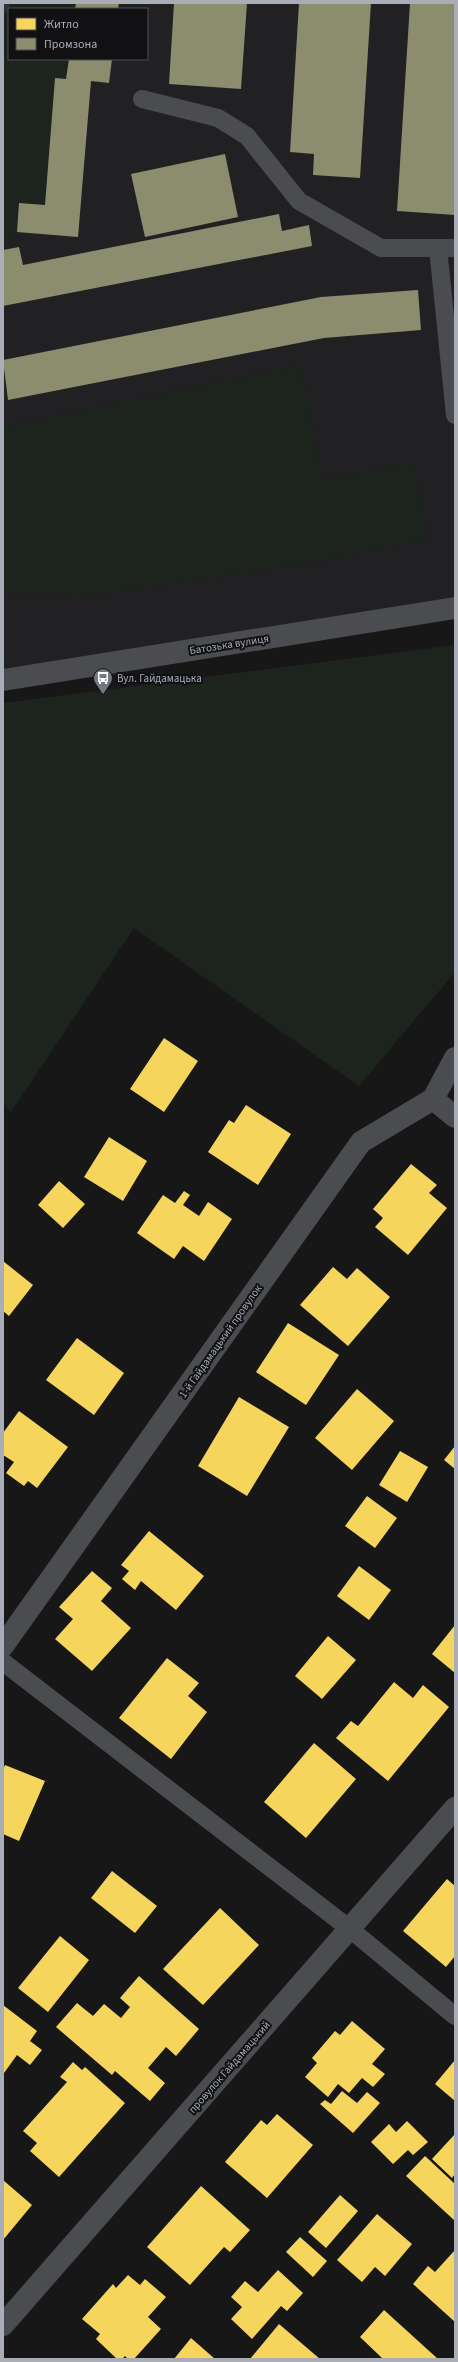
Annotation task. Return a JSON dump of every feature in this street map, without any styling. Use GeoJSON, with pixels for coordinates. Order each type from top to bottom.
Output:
{"type":"FeatureCollection","features":[{"type":"Feature","properties":{"kind":"street","name":"Батозька вулиця"},"geometry":{"type":"LineString","coordinates":[[3,680],[455,608]]}},
{"type":"Feature","properties":{"kind":"street"},"geometry":{"type":"LineString","coordinates":[[455,1058],[433,1099],[455,1117]]}},
{"type":"Feature","properties":{"kind":"street","name":"1-й Гайдамацький провулок"},"geometry":{"type":"LineString","coordinates":[[3,1646],[361,1142],[433,1099]]}},
{"type":"Feature","properties":{"kind":"street","name":"провулок Гайдамацький"},"geometry":{"type":"LineString","coordinates":[[3,2325],[455,1808]]}},
{"type":"Feature","properties":{"kind":"lane"},"geometry":{"type":"LineString","coordinates":[[142,99],[218,118],[246,136],[299,201],[381,248],[447,248],[455,415]]}},
{"type":"Feature","properties":{"kind":"lane"},"geometry":{"type":"LineString","coordinates":[[3,1662],[350,1929],[455,2016]]}},
{"type":"Feature","properties":{"kind":"shaded area"},"geometry":{"type":"Polygon","coordinates":[[[3,3],[455,3],[455,609],[3,683],[3,3]]]}},
{"type":"Feature","properties":{"kind":"shaded area"},"geometry":{"type":"Polygon","coordinates":[[[3,3],[76,3],[75,8],[8,8],[8,60],[69,60],[66,79],[55,78],[45,205],[20,203],[17,232],[3,243],[3,3]]]}},
{"type":"Feature","properties":{"kind":"shaded area"},"geometry":{"type":"Polygon","coordinates":[[[301,365],[322,480],[414,462],[427,539],[327,560],[92,596],[3,592],[3,427],[301,365]]]}},
{"type":"Feature","properties":{"kind":"shaded area"},"geometry":{"type":"Polygon","coordinates":[[[455,645],[455,972],[359,1086],[134,928],[11,1112],[3,1104],[3,703],[455,645]]]}},
{"type":"Feature","properties":{"kind":"building: Житло"},"geometry":{"type":"Polygon","coordinates":[[[164,1038],[198,1061],[164,1112],[130,1089],[164,1038]]]}},
{"type":"Feature","properties":{"kind":"building: Житло"},"geometry":{"type":"Polygon","coordinates":[[[246,1105],[291,1134],[258,1185],[208,1152],[229,1120],[234,1123],[246,1105]]]}},
{"type":"Feature","properties":{"kind":"building: Житло"},"geometry":{"type":"Polygon","coordinates":[[[109,1137],[147,1161],[123,1201],[84,1177],[109,1137]]]}},
{"type":"Feature","properties":{"kind":"building: Житло"},"geometry":{"type":"Polygon","coordinates":[[[411,1164],[437,1185],[429,1193],[447,1208],[408,1255],[375,1227],[383,1218],[373,1209],[411,1164]]]}},
{"type":"Feature","properties":{"kind":"building: Житло"},"geometry":{"type":"Polygon","coordinates":[[[59,1181],[85,1204],[63,1228],[38,1205],[59,1181]]]}},
{"type":"Feature","properties":{"kind":"building: Житло"},"geometry":{"type":"Polygon","coordinates":[[[184,1191],[190,1195],[183,1205],[199,1216],[208,1202],[232,1219],[204,1261],[183,1246],[174,1259],[137,1233],[163,1195],[175,1203],[184,1191]]]}},
{"type":"Feature","properties":{"kind":"building: Житло"},"geometry":{"type":"Polygon","coordinates":[[[3,1261],[33,1285],[9,1316],[3,1311],[3,1261]]]}},
{"type":"Feature","properties":{"kind":"building: Житло"},"geometry":{"type":"Polygon","coordinates":[[[333,1267],[347,1279],[357,1268],[390,1297],[348,1346],[300,1305],[333,1267]]]}},
{"type":"Feature","properties":{"kind":"building: Житло"},"geometry":{"type":"Polygon","coordinates":[[[288,1323],[339,1355],[306,1405],[256,1372],[288,1323]]]}},
{"type":"Feature","properties":{"kind":"building: Житло"},"geometry":{"type":"Polygon","coordinates":[[[77,1338],[124,1373],[94,1415],[46,1380],[77,1338]]]}},
{"type":"Feature","properties":{"kind":"building: Житло"},"geometry":{"type":"Polygon","coordinates":[[[357,1389],[394,1421],[352,1470],[315,1438],[357,1389]]]}},
{"type":"Feature","properties":{"kind":"building: Житло"},"geometry":{"type":"Polygon","coordinates":[[[239,1397],[289,1427],[247,1496],[198,1466],[239,1397]]]}},
{"type":"Feature","properties":{"kind":"building: Житло"},"geometry":{"type":"Polygon","coordinates":[[[19,1411],[68,1447],[37,1488],[28,1481],[24,1486],[6,1473],[14,1462],[3,1455],[3,1433],[19,1411]]]}},
{"type":"Feature","properties":{"kind":"building: Житло"},"geometry":{"type":"Polygon","coordinates":[[[455,1446],[455,1469],[444,1460],[455,1446]]]}},
{"type":"Feature","properties":{"kind":"building: Житло"},"geometry":{"type":"Polygon","coordinates":[[[400,1451],[428,1467],[407,1502],[379,1485],[400,1451]]]}},
{"type":"Feature","properties":{"kind":"building: Житло"},"geometry":{"type":"Polygon","coordinates":[[[367,1496],[397,1518],[375,1548],[345,1526],[367,1496]]]}},
{"type":"Feature","properties":{"kind":"building: Житло"},"geometry":{"type":"Polygon","coordinates":[[[149,1531],[204,1576],[176,1610],[141,1581],[135,1590],[122,1579],[129,1571],[121,1565],[149,1531]]]}},
{"type":"Feature","properties":{"kind":"building: Житло"},"geometry":{"type":"Polygon","coordinates":[[[359,1566],[391,1590],[369,1620],[337,1596],[359,1566]]]}},
{"type":"Feature","properties":{"kind":"building: Житло"},"geometry":{"type":"Polygon","coordinates":[[[92,1571],[112,1588],[101,1601],[131,1628],[92,1671],[55,1639],[73,1619],[59,1607],[92,1571]]]}},
{"type":"Feature","properties":{"kind":"building: Житло"},"geometry":{"type":"Polygon","coordinates":[[[455,1625],[455,1673],[432,1654],[455,1625]]]}},
{"type":"Feature","properties":{"kind":"building: Житло"},"geometry":{"type":"Polygon","coordinates":[[[328,1636],[356,1660],[322,1699],[295,1676],[328,1636]]]}},
{"type":"Feature","properties":{"kind":"building: Житло"},"geometry":{"type":"Polygon","coordinates":[[[167,1658],[199,1683],[188,1696],[207,1712],[171,1759],[119,1718],[167,1658]]]}},
{"type":"Feature","properties":{"kind":"building: Житло"},"geometry":{"type":"Polygon","coordinates":[[[394,1682],[413,1698],[423,1685],[449,1707],[388,1781],[336,1738],[351,1721],[358,1726],[394,1682]]]}},
{"type":"Feature","properties":{"kind":"building: Житло"},"geometry":{"type":"Polygon","coordinates":[[[314,1743],[356,1779],[306,1838],[264,1802],[314,1743]]]}},
{"type":"Feature","properties":{"kind":"building: Житло"},"geometry":{"type":"Polygon","coordinates":[[[5,1765],[45,1781],[19,1841],[3,1834],[3,1770],[5,1765]]]}},
{"type":"Feature","properties":{"kind":"building: Житло"},"geometry":{"type":"Polygon","coordinates":[[[112,1871],[157,1906],[135,1933],[91,1898],[112,1871]]]}},
{"type":"Feature","properties":{"kind":"building: Житло"},"geometry":{"type":"Polygon","coordinates":[[[447,1879],[455,1886],[455,1956],[446,1967],[403,1931],[447,1879]]]}},
{"type":"Feature","properties":{"kind":"building: Житло"},"geometry":{"type":"Polygon","coordinates":[[[220,1908],[259,1945],[203,2005],[163,1969],[220,1908]]]}},
{"type":"Feature","properties":{"kind":"building: Житло"},"geometry":{"type":"Polygon","coordinates":[[[60,1936],[89,1960],[48,2012],[18,1988],[60,1936]]]}},
{"type":"Feature","properties":{"kind":"building: Житло"},"geometry":{"type":"Polygon","coordinates":[[[139,1976],[199,2029],[176,2056],[166,2047],[148,2068],[165,2083],[150,2101],[115,2071],[112,2075],[56,2027],[77,2003],[93,2016],[104,2004],[121,2018],[130,2007],[120,1998],[139,1976]]]}},
{"type":"Feature","properties":{"kind":"building: Житло"},"geometry":{"type":"Polygon","coordinates":[[[3,2005],[37,2031],[30,2041],[42,2050],[30,2065],[17,2055],[4,2073],[3,2005]]]}},
{"type":"Feature","properties":{"kind":"building: Житло"},"geometry":{"type":"Polygon","coordinates":[[[352,2021],[385,2049],[372,2064],[385,2074],[373,2087],[362,2078],[349,2093],[338,2084],[328,2097],[305,2077],[317,2063],[312,2058],[335,2031],[340,2035],[352,2021]]]}},
{"type":"Feature","properties":{"kind":"building: Житло"},"geometry":{"type":"Polygon","coordinates":[[[455,2060],[455,2101],[435,2084],[455,2060]]]}},
{"type":"Feature","properties":{"kind":"building: Житло"},"geometry":{"type":"Polygon","coordinates":[[[73,2062],[82,2070],[85,2067],[125,2103],[59,2177],[30,2151],[37,2143],[23,2131],[67,2082],[60,2077],[73,2062]]]}},
{"type":"Feature","properties":{"kind":"building: Житло"},"geometry":{"type":"Polygon","coordinates":[[[342,2091],[357,2103],[367,2092],[380,2103],[353,2133],[320,2104],[325,2100],[331,2104],[342,2091]]]}},
{"type":"Feature","properties":{"kind":"building: Житло"},"geometry":{"type":"Polygon","coordinates":[[[277,2114],[313,2145],[267,2198],[225,2162],[261,2120],[267,2125],[277,2114]]]}},
{"type":"Feature","properties":{"kind":"building: Житло"},"geometry":{"type":"Polygon","coordinates":[[[407,2121],[428,2142],[413,2155],[408,2150],[393,2164],[371,2142],[389,2124],[396,2132],[407,2121]]]}},
{"type":"Feature","properties":{"kind":"building: Житло"},"geometry":{"type":"Polygon","coordinates":[[[455,2134],[455,2174],[452,2178],[432,2159],[455,2134]]]}},
{"type":"Feature","properties":{"kind":"building: Житло"},"geometry":{"type":"Polygon","coordinates":[[[425,2156],[455,2184],[454,2220],[406,2176],[425,2156]]]}},
{"type":"Feature","properties":{"kind":"building: Житло"},"geometry":{"type":"Polygon","coordinates":[[[3,2180],[32,2205],[3,2240],[3,2180]]]}},
{"type":"Feature","properties":{"kind":"building: Житло"},"geometry":{"type":"Polygon","coordinates":[[[201,2186],[250,2230],[230,2252],[224,2247],[190,2285],[147,2247],[201,2186]]]}},
{"type":"Feature","properties":{"kind":"building: Житло"},"geometry":{"type":"Polygon","coordinates":[[[340,2195],[358,2211],[326,2248],[308,2232],[340,2195]]]}},
{"type":"Feature","properties":{"kind":"building: Житло"},"geometry":{"type":"Polygon","coordinates":[[[377,2214],[412,2244],[385,2276],[375,2267],[362,2282],[337,2260],[377,2214]]]}},
{"type":"Feature","properties":{"kind":"building: Житло"},"geometry":{"type":"Polygon","coordinates":[[[300,2237],[327,2261],[313,2277],[286,2252],[300,2237]]]}},
{"type":"Feature","properties":{"kind":"building: Житло"},"geometry":{"type":"Polygon","coordinates":[[[455,2250],[455,2322],[413,2284],[428,2266],[435,2272],[455,2250]]]}},
{"type":"Feature","properties":{"kind":"building: Житло"},"geometry":{"type":"Polygon","coordinates":[[[278,2270],[303,2293],[287,2311],[281,2306],[252,2339],[231,2319],[242,2307],[231,2297],[245,2281],[258,2292],[278,2270]]]}},
{"type":"Feature","properties":{"kind":"building: Житло"},"geometry":{"type":"Polygon","coordinates":[[[128,2275],[140,2285],[145,2279],[166,2297],[148,2317],[161,2329],[134,2359],[128,2359],[125,2356],[122,2359],[117,2359],[96,2339],[100,2334],[82,2319],[113,2284],[116,2288],[128,2275]]]}},
{"type":"Feature","properties":{"kind":"building: Житло"},"geometry":{"type":"Polygon","coordinates":[[[384,2310],[438,2359],[381,2359],[382,2358],[360,2337],[384,2310]]]}},
{"type":"Feature","properties":{"kind":"building: Житло"},"geometry":{"type":"Polygon","coordinates":[[[279,2324],[320,2359],[250,2359],[279,2324]]]}},
{"type":"Feature","properties":{"kind":"building: Житло"},"geometry":{"type":"Polygon","coordinates":[[[191,2338],[215,2359],[174,2359],[191,2338]]]}},
{"type":"Feature","properties":{"kind":"building: Промзона"},"geometry":{"type":"Polygon","coordinates":[[[76,3],[119,3],[118,8],[75,8],[76,3]]]}},
{"type":"Feature","properties":{"kind":"building: Промзона"},"geometry":{"type":"Polygon","coordinates":[[[174,3],[247,3],[241,89],[169,84],[174,3]]]}},
{"type":"Feature","properties":{"kind":"building: Промзона"},"geometry":{"type":"Polygon","coordinates":[[[299,3],[371,3],[360,178],[313,175],[314,154],[290,152],[299,3]]]}},
{"type":"Feature","properties":{"kind":"building: Промзона"},"geometry":{"type":"Polygon","coordinates":[[[410,3],[455,3],[455,215],[397,211],[410,3]]]}},
{"type":"Feature","properties":{"kind":"building: Промзона"},"geometry":{"type":"Polygon","coordinates":[[[69,60],[112,60],[109,83],[91,81],[78,237],[17,232],[19,203],[45,205],[55,78],[66,79],[69,60]]]}},
{"type":"Feature","properties":{"kind":"building: Промзона"},"geometry":{"type":"Polygon","coordinates":[[[225,154],[238,217],[145,237],[131,174],[225,154]]]}},
{"type":"Feature","properties":{"kind":"building: Промзона"},"geometry":{"type":"Polygon","coordinates":[[[279,214],[282,231],[309,225],[312,246],[3,306],[3,250],[19,247],[23,265],[279,214]]]}},
{"type":"Feature","properties":{"kind":"building: Промзона"},"geometry":{"type":"Polygon","coordinates":[[[418,290],[421,330],[324,338],[8,400],[3,360],[321,297],[418,290]]]}},
{"type":"Feature","properties":{"kind":"waterway"},"geometry":{"type":"LineString","coordinates":[[3,7],[4,3]]}},
{"type":"Feature","properties":{"kind":"place","name":"Вул. Гайдамацька"},"geometry":{"type":"Point","coordinates":[103,695]}}]}
